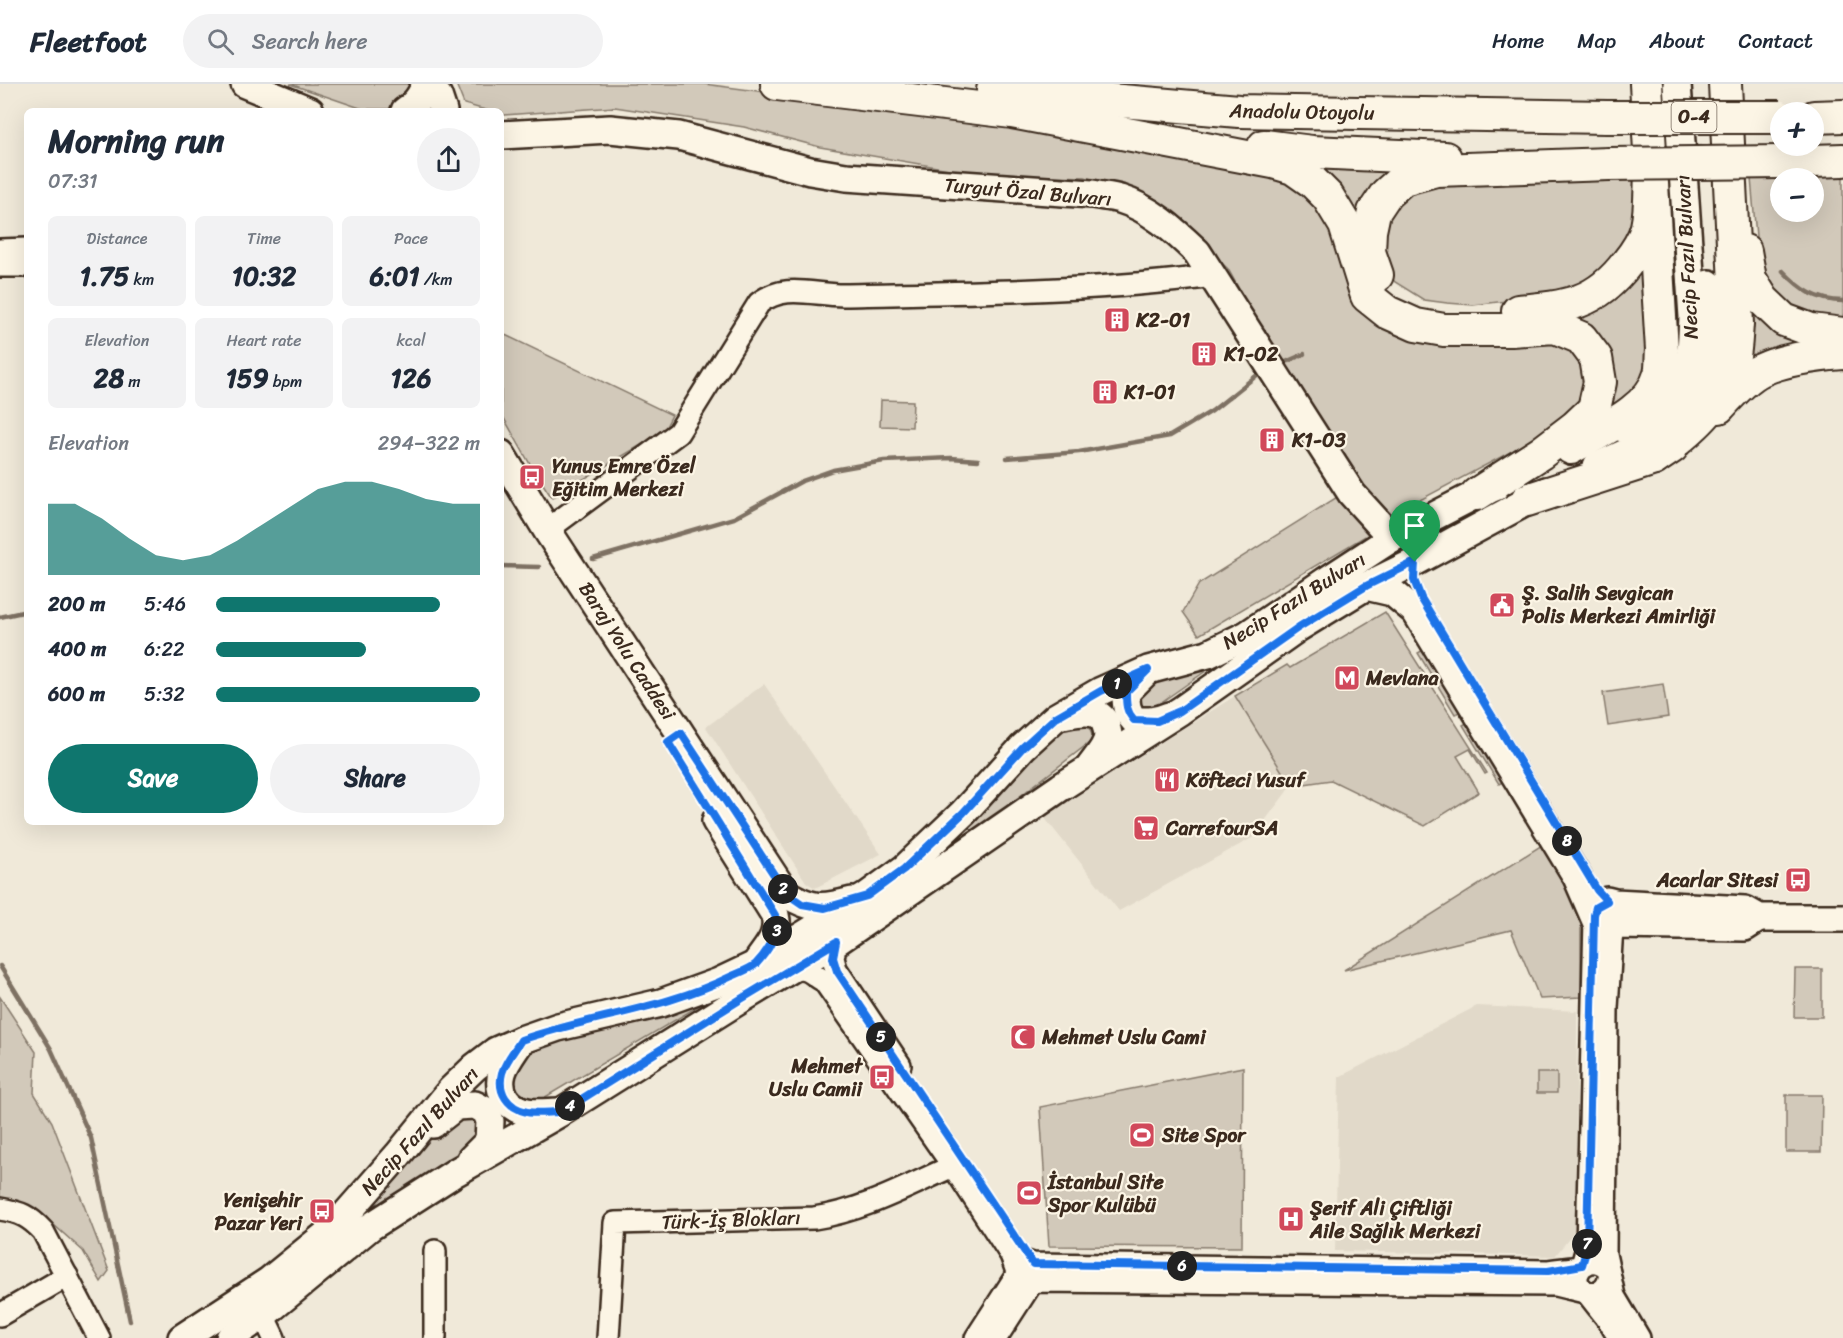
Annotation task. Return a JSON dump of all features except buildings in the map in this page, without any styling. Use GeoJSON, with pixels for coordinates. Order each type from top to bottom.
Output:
{"type":"FeatureCollection","features":[{"type":"Feature","properties":{"kind":"highway"},"geometry":{"type":"LineString","coordinates":[[777,84],[1012,112],[1273,162],[1293,168],[1313,182],[1328,197],[1345,225],[1367,296],[1387,312],[1416,325],[1444,330],[1555,327],[1581,338],[1596,358],[1600,382],[1594,409],[1541,453],[1477,494]]}},
{"type":"Feature","properties":{"kind":"highway","name":"Anadolu Otoyolu"},"geometry":{"type":"LineString","coordinates":[[927,84],[1239,111],[1607,117],[1770,117]]}},
{"type":"Feature","properties":{"kind":"highway"},"geometry":{"type":"LineString","coordinates":[[1525,488],[1634,410],[1652,393],[1660,374],[1662,350],[1646,84]]}},
{"type":"Feature","properties":{"kind":"highway"},"geometry":{"type":"LineString","coordinates":[[1654,459],[1700,422],[1726,383],[1734,359],[1737,324],[1725,84]]}},
{"type":"Feature","properties":{"kind":"highway"},"geometry":{"type":"LineString","coordinates":[[1824,117],[1843,116]]}},
{"type":"Feature","properties":{"kind":"highway"},"geometry":{"type":"LineString","coordinates":[[1055,120],[1312,152],[1609,164]]}},
{"type":"Feature","properties":{"kind":"highway"},"geometry":{"type":"LineString","coordinates":[[1651,172],[1647,228],[1636,252],[1607,286],[1583,301],[1553,308],[1458,315],[1420,308],[1392,294],[1378,277],[1369,252],[1374,212],[1386,194],[1403,179],[1436,170],[1609,164],[1843,161]]}},
{"type":"Feature","properties":{"kind":"highway"},"geometry":{"type":"LineString","coordinates":[[1732,188],[1750,279],[1763,300],[1784,320],[1810,330],[1843,334]]}},
{"type":"Feature","properties":{"kind":"highway"},"geometry":{"type":"LineString","coordinates":[[1525,488],[1654,459],[1699,427],[1733,391],[1760,370],[1820,355],[1843,353]]}},
{"type":"Feature","properties":{"kind":"main road"},"geometry":{"type":"LineString","coordinates":[[244,84],[303,108]]}},
{"type":"Feature","properties":{"kind":"main road","name":"Necip Fazıl Bulvarı"},"geometry":{"type":"LineString","coordinates":[[230,1338],[269,1326],[370,1227],[456,1172],[561,1112],[836,942],[1087,770],[1180,711],[1299,627],[1366,586],[1415,562],[1525,488],[1651,415],[1668,402],[1678,387],[1691,354],[1693,317],[1677,84]]}},
{"type":"Feature","properties":{"kind":"main road","name":"Necip Fazıl Bulvarı"},"geometry":{"type":"LineString","coordinates":[[182,1338],[269,1281],[333,1229],[451,1090],[475,1066],[496,1051],[558,1027],[661,1003],[719,982],[755,965],[867,896],[904,869],[963,813],[1023,747],[1056,717],[1101,691],[1148,670],[1208,654],[1247,634],[1392,538],[1477,494],[1525,488],[1656,438],[1689,412],[1702,394],[1710,366],[1712,325],[1696,84]]}},
{"type":"Feature","properties":{"kind":"main road"},"geometry":{"type":"LineString","coordinates":[[409,108],[420,97],[436,97]]}},
{"type":"Feature","properties":{"kind":"main road","name":"Turgut Özal Bulvarı"},"geometry":{"type":"LineString","coordinates":[[504,135],[610,129],[644,132],[679,136],[810,171],[846,177],[1092,194],[1120,199],[1147,212],[1173,229],[1197,252],[1352,494],[1392,538]]}},
{"type":"Feature","properties":{"kind":"main road","name":"Baraj Yolu Caddesi"},"geometry":{"type":"LineString","coordinates":[[504,459],[674,738],[775,915],[777,931],[775,938],[755,965]]}},
{"type":"Feature","properties":{"kind":"main road","name":"Baraj Yolu Caddesi"},"geometry":{"type":"LineString","coordinates":[[504,494],[674,738],[786,893],[802,904],[825,908],[867,896]]}},
{"type":"Feature","properties":{"kind":"main road"},"geometry":{"type":"LineString","coordinates":[[1415,562],[1414,580],[1421,598],[1597,890],[1606,915]]}},
{"type":"Feature","properties":{"kind":"main road"},"geometry":{"type":"LineString","coordinates":[[1366,586],[1392,592],[1416,612],[1577,877],[1606,915],[1745,927],[1759,918],[1843,918]]}},
{"type":"Feature","properties":{"kind":"main road"},"geometry":{"type":"LineString","coordinates":[[1148,670],[1126,692],[1128,713],[1134,720],[1157,721],[1180,711]]}},
{"type":"Feature","properties":{"kind":"main road"},"geometry":{"type":"LineString","coordinates":[[1056,717],[1082,712],[1095,713],[1105,720],[1108,733],[1106,744],[1087,770]]}},
{"type":"Feature","properties":{"kind":"main road"},"geometry":{"type":"LineString","coordinates":[[521,1040],[502,1071],[503,1097],[516,1108],[528,1112],[561,1112]]}},
{"type":"Feature","properties":{"kind":"main road"},"geometry":{"type":"LineString","coordinates":[[409,1142],[456,1106],[475,1105],[486,1111],[490,1121],[489,1141],[481,1151],[456,1172]]}},
{"type":"Feature","properties":{"kind":"street"},"geometry":{"type":"LineString","coordinates":[[0,250],[24,249]]}},
{"type":"Feature","properties":{"kind":"street"},"geometry":{"type":"LineString","coordinates":[[0,266],[24,266]]}},
{"type":"Feature","properties":{"kind":"street"},"geometry":{"type":"LineString","coordinates":[[547,530],[678,433],[759,303],[768,296],[783,291],[838,295],[1153,284],[1213,276]]}},
{"type":"Feature","properties":{"kind":"street"},"geometry":{"type":"LineString","coordinates":[[1606,915],[1587,1248],[1577,1281],[1609,1321],[1619,1338]]}},
{"type":"Feature","properties":{"kind":"street"},"geometry":{"type":"LineString","coordinates":[[1606,915],[1605,1254],[1614,1296],[1639,1338]]}},
{"type":"Feature","properties":{"kind":"street"},"geometry":{"type":"LineString","coordinates":[[836,942],[833,958],[837,971],[1028,1272]]}},
{"type":"Feature","properties":{"kind":"street"},"geometry":{"type":"LineString","coordinates":[[790,970],[802,969],[812,972],[824,981],[1011,1255],[1028,1272],[1556,1285],[1593,1294],[1603,1291],[1609,1281],[1605,1267],[1591,1262],[1548,1271],[1028,1272]]}},
{"type":"Feature","properties":{"kind":"street","name":"Türk-İş Blokları"},"geometry":{"type":"LineString","coordinates":[[608,1338],[615,1223],[814,1218],[851,1210],[952,1167]]}},
{"type":"Feature","properties":{"kind":"street"},"geometry":{"type":"LineString","coordinates":[[0,1209],[15,1211],[31,1218],[43,1231],[99,1338]]}},
{"type":"Feature","properties":{"kind":"street"},"geometry":{"type":"LineString","coordinates":[[435,1251],[435,1338]]}},
{"type":"Feature","properties":{"kind":"street"},"geometry":{"type":"LineString","coordinates":[[976,1338],[1028,1272]]}},
{"type":"Feature","properties":{"kind":"street"},"geometry":{"type":"LineString","coordinates":[[996,1338],[1028,1272]]}},
{"type":"Feature","properties":{"kind":"street"},"geometry":{"type":"LineString","coordinates":[[0,1315],[67,1276]]}},
{"type":"Feature","properties":{"kind":"shaded area"},"geometry":{"type":"Polygon","coordinates":[[[290,84],[419,84],[400,108],[360,108],[290,84]]]}},
{"type":"Feature","properties":{"kind":"shaded area"},"geometry":{"type":"Polygon","coordinates":[[[456,84],[704,84],[934,114],[1269,168],[1301,186],[1323,211],[1373,313],[1533,335],[1574,344],[1595,380],[1572,419],[1392,515],[1371,502],[1306,411],[1228,269],[1154,198],[1085,177],[978,174],[820,147],[744,127],[615,107],[504,115],[504,108],[478,108],[464,104],[456,84]]]}},
{"type":"Feature","properties":{"kind":"shaded area"},"geometry":{"type":"Polygon","coordinates":[[[1286,159],[1411,166],[1356,239],[1286,159]]]}},
{"type":"Feature","properties":{"kind":"shaded area"},"geometry":{"type":"Polygon","coordinates":[[[1843,173],[1843,318],[1797,313],[1776,297],[1765,277],[1757,248],[1751,178],[1770,177],[1770,222],[1824,222],[1824,174],[1843,173]]]}},
{"type":"Feature","properties":{"kind":"shaded area"},"geometry":{"type":"Polygon","coordinates":[[[1674,176],[1682,353],[1669,373],[1657,177],[1674,176]]]}},
{"type":"Feature","properties":{"kind":"shaded area"},"geometry":{"type":"Polygon","coordinates":[[[1635,178],[1633,223],[1629,241],[1595,281],[1548,296],[1473,305],[1424,300],[1395,282],[1387,273],[1380,225],[1393,198],[1421,181],[1635,178]]]}},
{"type":"Feature","properties":{"kind":"shaded area"},"geometry":{"type":"Polygon","coordinates":[[[1650,252],[1655,350],[1632,398],[1601,412],[1612,377],[1553,319],[1650,252]]]}},
{"type":"Feature","properties":{"kind":"shaded area"},"geometry":{"type":"Polygon","coordinates":[[[1747,300],[1809,344],[1739,373],[1747,300]]]}},
{"type":"Feature","properties":{"kind":"shaded area"},"geometry":{"type":"Polygon","coordinates":[[[504,334],[672,415],[663,432],[552,498],[504,418],[504,334]]]}},
{"type":"Feature","properties":{"kind":"shaded area"},"geometry":{"type":"Polygon","coordinates":[[[881,400],[913,401],[912,427],[880,426],[881,400]]]}},
{"type":"Feature","properties":{"kind":"shaded area"},"geometry":{"type":"Polygon","coordinates":[[[1342,494],[1374,531],[1199,635],[1183,612],[1199,584],[1342,494]]]}},
{"type":"Feature","properties":{"kind":"shaded area"},"geometry":{"type":"Polygon","coordinates":[[[1385,612],[1487,773],[1485,774],[1470,749],[1457,756],[1479,792],[1425,826],[1331,780],[1291,786],[1235,696],[1287,665],[1290,668],[1385,612]]]}},
{"type":"Feature","properties":{"kind":"shaded area"},"geometry":{"type":"Polygon","coordinates":[[[1425,649],[1462,711],[1455,714],[1418,653],[1425,649]]]}},
{"type":"Feature","properties":{"kind":"shaded area"},"geometry":{"type":"Polygon","coordinates":[[[1213,666],[1147,712],[1135,699],[1140,688],[1213,666]]]}},
{"type":"Feature","properties":{"kind":"shaded area"},"geometry":{"type":"Polygon","coordinates":[[[764,684],[881,854],[815,888],[806,882],[706,727],[764,684]]]}},
{"type":"Feature","properties":{"kind":"shaded area"},"geometry":{"type":"Polygon","coordinates":[[[1663,684],[1668,717],[1608,726],[1603,693],[1663,684]]]}},
{"type":"Feature","properties":{"kind":"shaded area"},"geometry":{"type":"Polygon","coordinates":[[[1235,696],[1291,786],[1252,838],[1119,911],[1044,817],[1235,696]]]}},
{"type":"Feature","properties":{"kind":"shaded area"},"geometry":{"type":"Polygon","coordinates":[[[1470,721],[1506,780],[1499,784],[1463,725],[1470,721]]]}},
{"type":"Feature","properties":{"kind":"shaded area"},"geometry":{"type":"Polygon","coordinates":[[[1079,722],[1089,728],[1094,739],[922,872],[1062,725],[1079,722]]]}},
{"type":"Feature","properties":{"kind":"shaded area"},"geometry":{"type":"Polygon","coordinates":[[[1542,845],[1581,916],[1581,997],[1540,999],[1511,930],[1344,970],[1542,845]]]}},
{"type":"Feature","properties":{"kind":"shaded area"},"geometry":{"type":"Polygon","coordinates":[[[1795,969],[1822,969],[1822,1017],[1794,1017],[1795,969]]]}},
{"type":"Feature","properties":{"kind":"shaded area"},"geometry":{"type":"Polygon","coordinates":[[[729,988],[542,1099],[522,1097],[510,1080],[530,1048],[729,988]]]}},
{"type":"Feature","properties":{"kind":"shaded area"},"geometry":{"type":"Polygon","coordinates":[[[0,997],[36,1052],[34,1093],[52,1122],[109,1271],[101,1282],[83,1251],[36,1209],[0,1203],[0,997]]]}},
{"type":"Feature","properties":{"kind":"shaded area"},"geometry":{"type":"Polygon","coordinates":[[[1477,1006],[1577,1011],[1576,1230],[1555,1256],[1335,1251],[1339,1077],[1477,1006]]]}},
{"type":"Feature","properties":{"kind":"shaded area","name":"Site Spor"},"geometry":{"type":"Polygon","coordinates":[[[1243,1067],[1242,1247],[1049,1246],[1040,1107],[1243,1067]]]}},
{"type":"Feature","properties":{"kind":"shaded area"},"geometry":{"type":"Polygon","coordinates":[[[1537,1073],[1557,1073],[1557,1093],[1537,1093],[1537,1073]]]}},
{"type":"Feature","properties":{"kind":"shaded area"},"geometry":{"type":"Polygon","coordinates":[[[1786,1095],[1822,1095],[1821,1152],[1786,1152],[1786,1095]]]}},
{"type":"Feature","properties":{"kind":"shaded area"},"geometry":{"type":"Polygon","coordinates":[[[469,1114],[477,1123],[473,1144],[344,1232],[447,1121],[469,1114]]]}},
{"type":"Feature","properties":{"kind":"waterway"},"geometry":{"type":"LineString","coordinates":[[1783,271],[1810,293],[1825,299],[1843,301]]}},
{"type":"Feature","properties":{"kind":"waterway"},"geometry":{"type":"LineString","coordinates":[[1279,365],[1304,354]]}},
{"type":"Feature","properties":{"kind":"waterway"},"geometry":{"type":"LineString","coordinates":[[1007,458],[1079,452],[1170,436],[1212,411],[1256,376]]}},
{"type":"Feature","properties":{"kind":"waterway"},"geometry":{"type":"LineString","coordinates":[[593,559],[734,518],[802,481],[833,470],[884,461],[951,458],[978,460]]}},
{"type":"Feature","properties":{"kind":"waterway"},"geometry":{"type":"LineString","coordinates":[[504,566],[539,567]]}},
{"type":"Feature","properties":{"kind":"waterway"},"geometry":{"type":"LineString","coordinates":[[0,617],[24,612]]}},
{"type":"Feature","properties":{"kind":"waterway"},"geometry":{"type":"LineString","coordinates":[[0,966],[51,1049],[91,1138],[130,1321]]}},
{"type":"Feature","properties":{"kind":"place","name":"K2-01"},"geometry":{"type":"Point","coordinates":[1117,320]}},
{"type":"Feature","properties":{"kind":"place","name":"K1-02"},"geometry":{"type":"Point","coordinates":[1204,354]}},
{"type":"Feature","properties":{"kind":"place","name":"K1-01"},"geometry":{"type":"Point","coordinates":[1105,392]}},
{"type":"Feature","properties":{"kind":"place","name":"K1-03"},"geometry":{"type":"Point","coordinates":[1272,440]}},
{"type":"Feature","properties":{"kind":"place","name":"Yunus Emre Özel Eğitim Merkezi"},"geometry":{"type":"Point","coordinates":[532,477]}},
{"type":"Feature","properties":{"kind":"place","name":"Ş. Salih Sevgican Polis Merkezi Amirliği"},"geometry":{"type":"Point","coordinates":[1502,605]}},
{"type":"Feature","properties":{"kind":"place","name":"Mevlana"},"geometry":{"type":"Point","coordinates":[1347,678]}},
{"type":"Feature","properties":{"kind":"place","name":"Köfteci Yusuf"},"geometry":{"type":"Point","coordinates":[1167,780]}},
{"type":"Feature","properties":{"kind":"place","name":"CarrefourSA"},"geometry":{"type":"Point","coordinates":[1146,828]}},
{"type":"Feature","properties":{"kind":"place","name":"Acarlar Sitesi"},"geometry":{"type":"Point","coordinates":[1798,880]}},
{"type":"Feature","properties":{"kind":"place","name":"Mehmet Uslu Cami"},"geometry":{"type":"Point","coordinates":[1023,1037]}},
{"type":"Feature","properties":{"kind":"place","name":"Mehmet Uslu Camii"},"geometry":{"type":"Point","coordinates":[882,1077]}},
{"type":"Feature","properties":{"kind":"place","name":"Site Spor"},"geometry":{"type":"Point","coordinates":[1142,1135]}},
{"type":"Feature","properties":{"kind":"place","name":"İstanbul Site Spor Kulübü"},"geometry":{"type":"Point","coordinates":[1029,1193]}},
{"type":"Feature","properties":{"kind":"place","name":"Yenişehir Pazar Yeri"},"geometry":{"type":"Point","coordinates":[322,1211]}},
{"type":"Feature","properties":{"kind":"place","name":"Şerif Ali Çiftliği Aile Sağlık Merkezi"},"geometry":{"type":"Point","coordinates":[1291,1219]}},
{"type":"Feature","properties":{"kind":"route"},"geometry":{"type":"LineString","coordinates":[[1415,562],[1414,580],[1421,598],[1597,890],[1607,901],[1596,907],[1594,915],[1587,1248],[1582,1265],[1548,1271],[1033,1264],[837,971],[833,958],[836,942],[561,1112],[528,1112],[516,1108],[503,1097],[502,1071],[521,1040],[558,1027],[661,1003],[719,982],[755,965],[775,938],[777,922],[775,915],[668,742],[681,733],[786,893],[802,904],[825,908],[867,896],[904,869],[963,813],[1023,747],[1056,717],[1101,691],[1148,670],[1126,692],[1126,704],[1128,713],[1134,720],[1157,721],[1180,711],[1299,627],[1366,586],[1415,562]]}}]}
